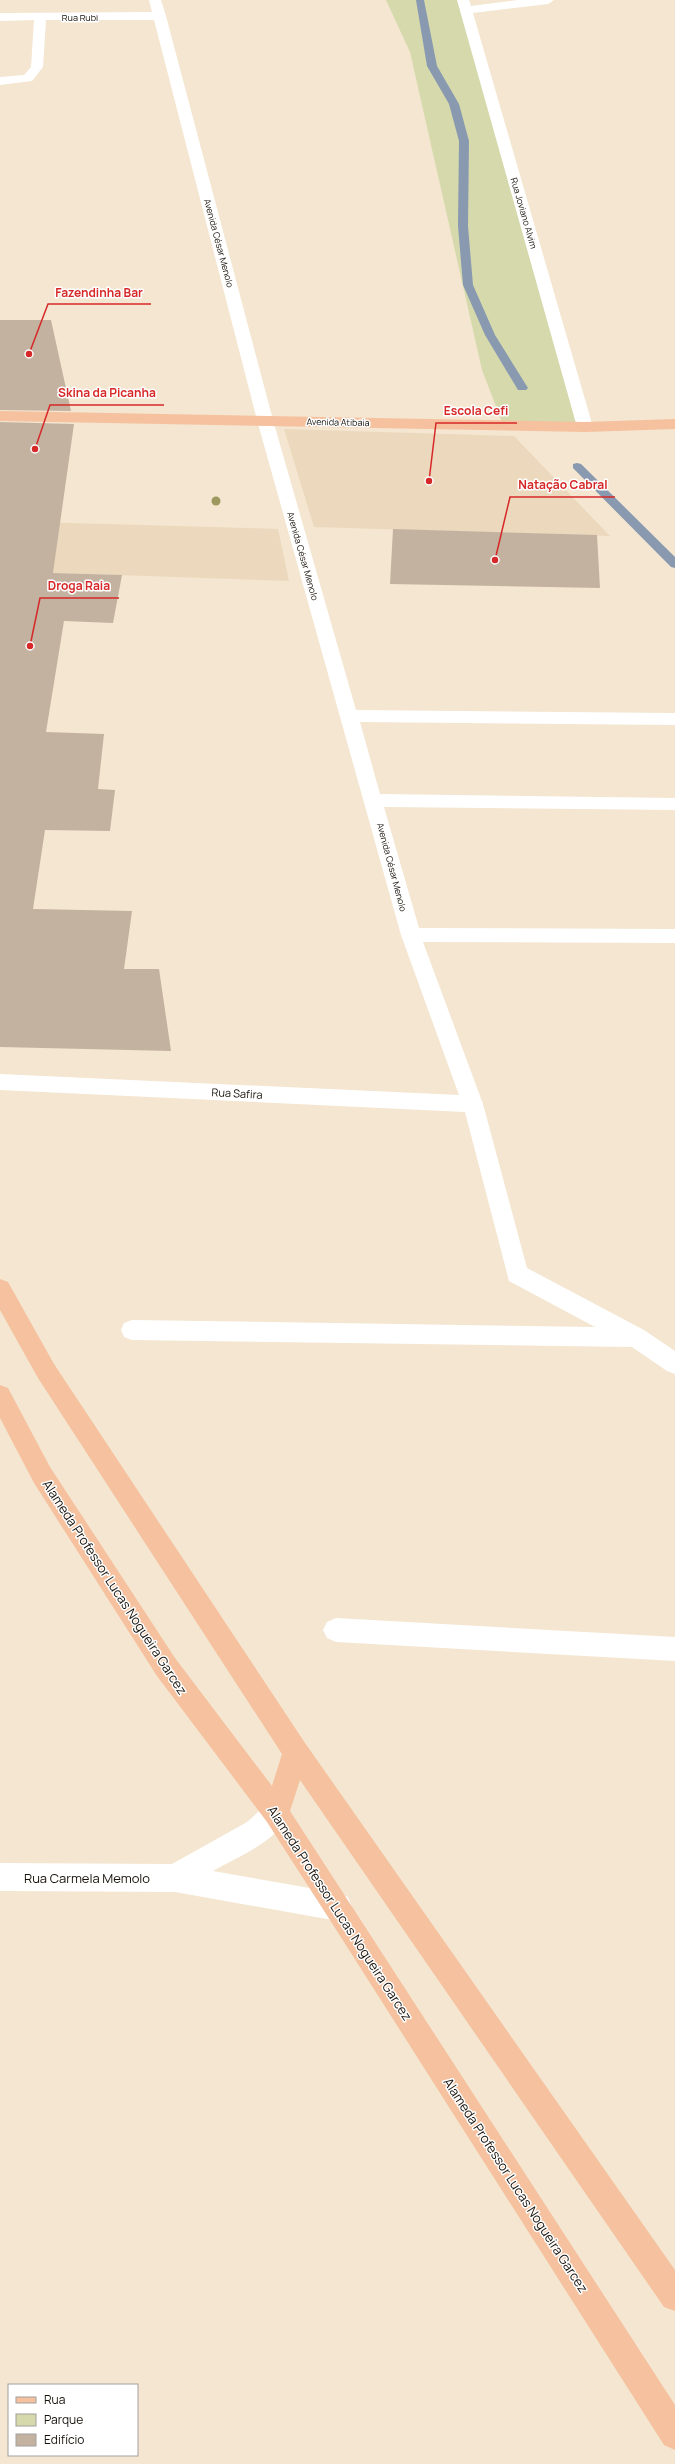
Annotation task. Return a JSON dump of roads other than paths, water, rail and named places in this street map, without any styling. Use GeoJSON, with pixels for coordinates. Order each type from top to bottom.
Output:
{"type":"FeatureCollection","features":[{"type":"Feature","properties":{"kind":"main road","name":"Avenida Atibaia"},"geometry":{"type":"LineString","coordinates":[[0,416],[585,427],[675,424]]}},
{"type":"Feature","properties":{"kind":"main road"},"geometry":{"type":"LineString","coordinates":[[0,1289],[46,1371],[296,1752],[675,2296]]}},
{"type":"Feature","properties":{"kind":"main road","name":"Alameda Professor Lucas Nogueira Garcez"},"geometry":{"type":"LineString","coordinates":[[0,1395],[42,1475],[166,1667],[276,1813],[338,1907],[675,2434]]}},
{"type":"Feature","properties":{"kind":"main road"},"geometry":{"type":"LineString","coordinates":[[276,1813],[296,1752]]}},
{"type":"Feature","properties":{"kind":"street","name":"Avenida César Menolo"},"geometry":{"type":"LineString","coordinates":[[156,0],[264,420],[374,800],[411,935],[473,1104],[517,1274],[636,1337],[675,1364]]}},
{"type":"Feature","properties":{"kind":"street"},"geometry":{"type":"LineString","coordinates":[[465,5],[548,0]]}},
{"type":"Feature","properties":{"kind":"street","name":"Rua Joviano Alvim"},"geometry":{"type":"LineString","coordinates":[[465,5],[585,427]]}},
{"type":"Feature","properties":{"kind":"street","name":"Rua Rubi"},"geometry":{"type":"LineString","coordinates":[[0,17],[160,16]]}},
{"type":"Feature","properties":{"kind":"street"},"geometry":{"type":"LineString","coordinates":[[0,81],[28,78],[37,67],[40,17]]}},
{"type":"Feature","properties":{"kind":"street"},"geometry":{"type":"LineString","coordinates":[[349,716],[675,719]]}},
{"type":"Feature","properties":{"kind":"street"},"geometry":{"type":"LineString","coordinates":[[374,800],[675,804]]}},
{"type":"Feature","properties":{"kind":"street"},"geometry":{"type":"LineString","coordinates":[[411,935],[675,936]]}},
{"type":"Feature","properties":{"kind":"street","name":"Rua Safira"},"geometry":{"type":"LineString","coordinates":[[0,1082],[473,1104]]}},
{"type":"Feature","properties":{"kind":"street"},"geometry":{"type":"LineString","coordinates":[[132,1330],[636,1337]]}},
{"type":"Feature","properties":{"kind":"street"},"geometry":{"type":"LineString","coordinates":[[336,1630],[675,1649]]}},
{"type":"Feature","properties":{"kind":"street"},"geometry":{"type":"LineString","coordinates":[[175,1878],[256,1831],[276,1813]]}},
{"type":"Feature","properties":{"kind":"street","name":"Rua Carmela Memolo"},"geometry":{"type":"LineString","coordinates":[[0,1877],[175,1878],[338,1907]]}},
{"type":"Feature","properties":{"kind":"waterway"},"geometry":{"type":"LineString","coordinates":[[420,0],[432,66],[454,104],[464,141],[463,226],[468,285],[490,335],[522,388]]}},
{"type":"Feature","properties":{"kind":"waterway"},"geometry":{"type":"LineString","coordinates":[[577,466],[675,564]]}},
{"type":"Feature","properties":{"kind":"place","name":"Fazendinha Bar"},"geometry":{"type":"Point","coordinates":[29,354]}},
{"type":"Feature","properties":{"kind":"place","name":"Skina da Picanha"},"geometry":{"type":"Point","coordinates":[35,449]}},
{"type":"Feature","properties":{"kind":"place","name":"Escola Cefi"},"geometry":{"type":"Point","coordinates":[429,481]}},
{"type":"Feature","properties":{"kind":"place","name":"Natação Cabral"},"geometry":{"type":"Point","coordinates":[495,560]}},
{"type":"Feature","properties":{"kind":"place","name":"Droga Raia"},"geometry":{"type":"Point","coordinates":[30,646]}}]}
